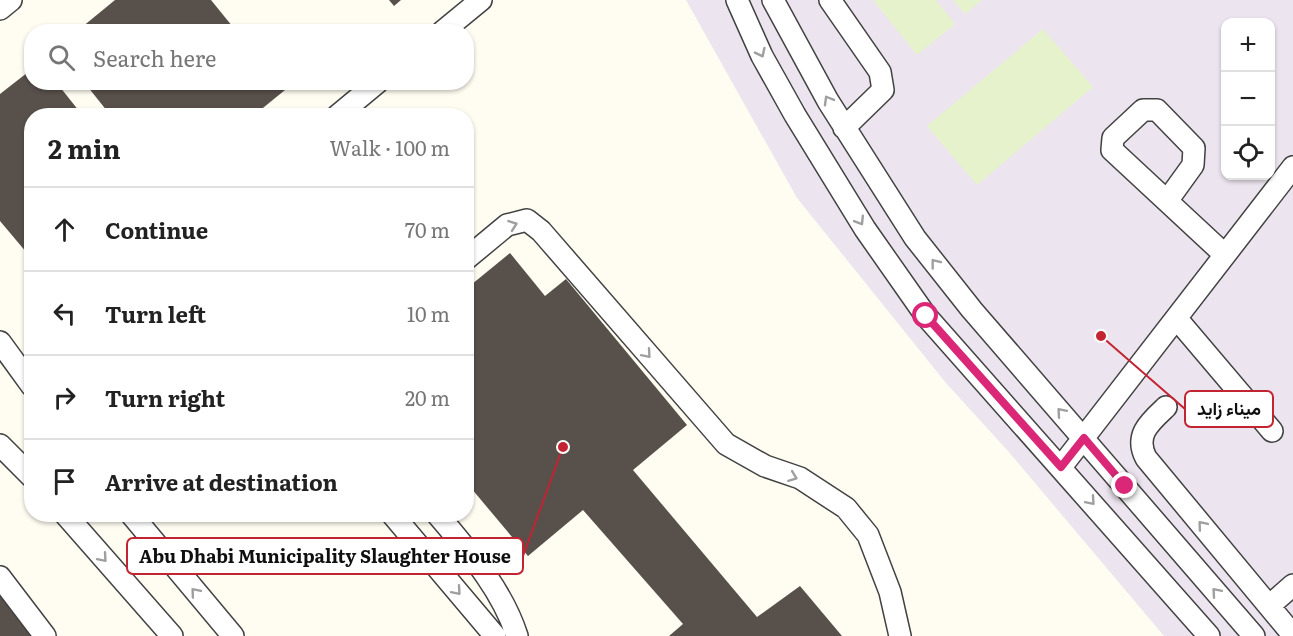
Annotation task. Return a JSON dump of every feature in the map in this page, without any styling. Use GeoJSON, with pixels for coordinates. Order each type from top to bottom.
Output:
{"type":"FeatureCollection","features":[{"type":"Feature","properties":{"kind":"street"},"geometry":{"type":"LineString","coordinates":[[0,9],[11,0]]}},
{"type":"Feature","properties":{"kind":"street"},"geometry":{"type":"LineString","coordinates":[[452,24],[481,0]]}},
{"type":"Feature","properties":{"kind":"street"},"geometry":{"type":"LineString","coordinates":[[737,0],[762,56],[865,230],[926,316],[1211,636],[1237,616]]}},
{"type":"Feature","properties":{"kind":"street"},"geometry":{"type":"LineString","coordinates":[[774,0],[844,128],[922,247],[972,310],[1254,636]]}},
{"type":"Feature","properties":{"kind":"street"},"geometry":{"type":"LineString","coordinates":[[830,0],[880,72],[883,90],[844,128]]}},
{"type":"Feature","properties":{"kind":"street"},"geometry":{"type":"LineString","coordinates":[[347,108],[368,90]]}},
{"type":"Feature","properties":{"kind":"street"},"geometry":{"type":"LineString","coordinates":[[1061,467],[1293,167]]}},
{"type":"Feature","properties":{"kind":"street"},"geometry":{"type":"LineString","coordinates":[[1167,201],[1225,255]]}},
{"type":"Feature","properties":{"kind":"street"},"geometry":{"type":"LineString","coordinates":[[474,252],[507,225],[527,220],[534,226],[726,444],[765,466],[800,478],[846,508],[868,535],[890,592],[900,636]]}},
{"type":"Feature","properties":{"kind":"street"},"geometry":{"type":"LineString","coordinates":[[1177,319],[1272,431]]}},
{"type":"Feature","properties":{"kind":"street"},"geometry":{"type":"LineString","coordinates":[[0,342],[24,375]]}},
{"type":"Feature","properties":{"kind":"street"},"geometry":{"type":"LineString","coordinates":[[1166,407],[1146,427],[1141,440],[1146,459],[1293,635]]}},
{"type":"Feature","properties":{"kind":"street"},"geometry":{"type":"LineString","coordinates":[[0,445],[24,469]]}},
{"type":"Feature","properties":{"kind":"street"},"geometry":{"type":"LineString","coordinates":[[0,471],[24,474]]}},
{"type":"Feature","properties":{"kind":"street"},"geometry":{"type":"LineString","coordinates":[[1125,486],[1158,473]]}},
{"type":"Feature","properties":{"kind":"street"},"geometry":{"type":"LineString","coordinates":[[72,522],[172,636]]}},
{"type":"Feature","properties":{"kind":"street"},"geometry":{"type":"LineString","coordinates":[[137,522],[223,632]]}},
{"type":"Feature","properties":{"kind":"street"},"geometry":{"type":"LineString","coordinates":[[399,522],[495,636]]}},
{"type":"Feature","properties":{"kind":"street"},"geometry":{"type":"LineString","coordinates":[[444,522],[472,555],[488,579],[517,636]]}},
{"type":"Feature","properties":{"kind":"street"},"geometry":{"type":"LineString","coordinates":[[0,577],[45,636]]}},
{"type":"Feature","properties":{"kind":"street"},"geometry":{"type":"LineString","coordinates":[[1269,606],[1293,585]]}},
{"type":"Feature","properties":{"kind":"shaded area"},"geometry":{"type":"Polygon","coordinates":[[[686,0],[1293,0],[1293,636],[1164,636],[1008,451],[946,383],[797,198],[686,0]]]}},
{"type":"Feature","properties":{"kind":"green space"},"geometry":{"type":"Polygon","coordinates":[[[873,0],[936,0],[955,24],[917,55],[873,0]]]}},
{"type":"Feature","properties":{"kind":"green space"},"geometry":{"type":"Polygon","coordinates":[[[953,0],[982,0],[965,14],[953,0]]]}},
{"type":"Feature","properties":{"kind":"green space"},"geometry":{"type":"Polygon","coordinates":[[[1043,29],[1093,87],[977,185],[927,126],[1043,29]]]}},
{"type":"Feature","properties":{"kind":"building"},"geometry":{"type":"Polygon","coordinates":[[[115,0],[211,0],[230,24],[86,24],[115,0]]]}},
{"type":"Feature","properties":{"kind":"building"},"geometry":{"type":"Polygon","coordinates":[[[389,0],[401,0],[394,6],[389,0]]]}},
{"type":"Feature","properties":{"kind":"building"},"geometry":{"type":"Polygon","coordinates":[[[24,75],[24,90],[62,90],[77,108],[24,108],[24,250],[0,221],[0,94],[24,75]]]}},
{"type":"Feature","properties":{"kind":"building"},"geometry":{"type":"Polygon","coordinates":[[[90,90],[285,90],[263,108],[105,108],[90,90]]]}},
{"type":"Feature","properties":{"kind":"building"},"geometry":{"type":"Polygon","coordinates":[[[510,253],[545,296],[566,279],[687,425],[633,470],[757,617],[800,586],[842,636],[669,636],[683,624],[583,510],[528,556],[474,492],[474,282],[510,253]]]}},
{"type":"Feature","properties":{"kind":"building"},"geometry":{"type":"Polygon","coordinates":[[[0,593],[34,636],[0,636],[0,593]]]}},
{"type":"Feature","properties":{"kind":"place","name":"ميناء زايد"},"geometry":{"type":"Point","coordinates":[1101,336]}},
{"type":"Feature","properties":{"kind":"place","name":"Abu Dhabi Municipality Slaughter House"},"geometry":{"type":"Point","coordinates":[563,447]}},
{"type":"Feature","properties":{"kind":"route"},"geometry":{"type":"LineString","coordinates":[[926,316],[1061,467],[1084,438],[1125,486]]}}]}
